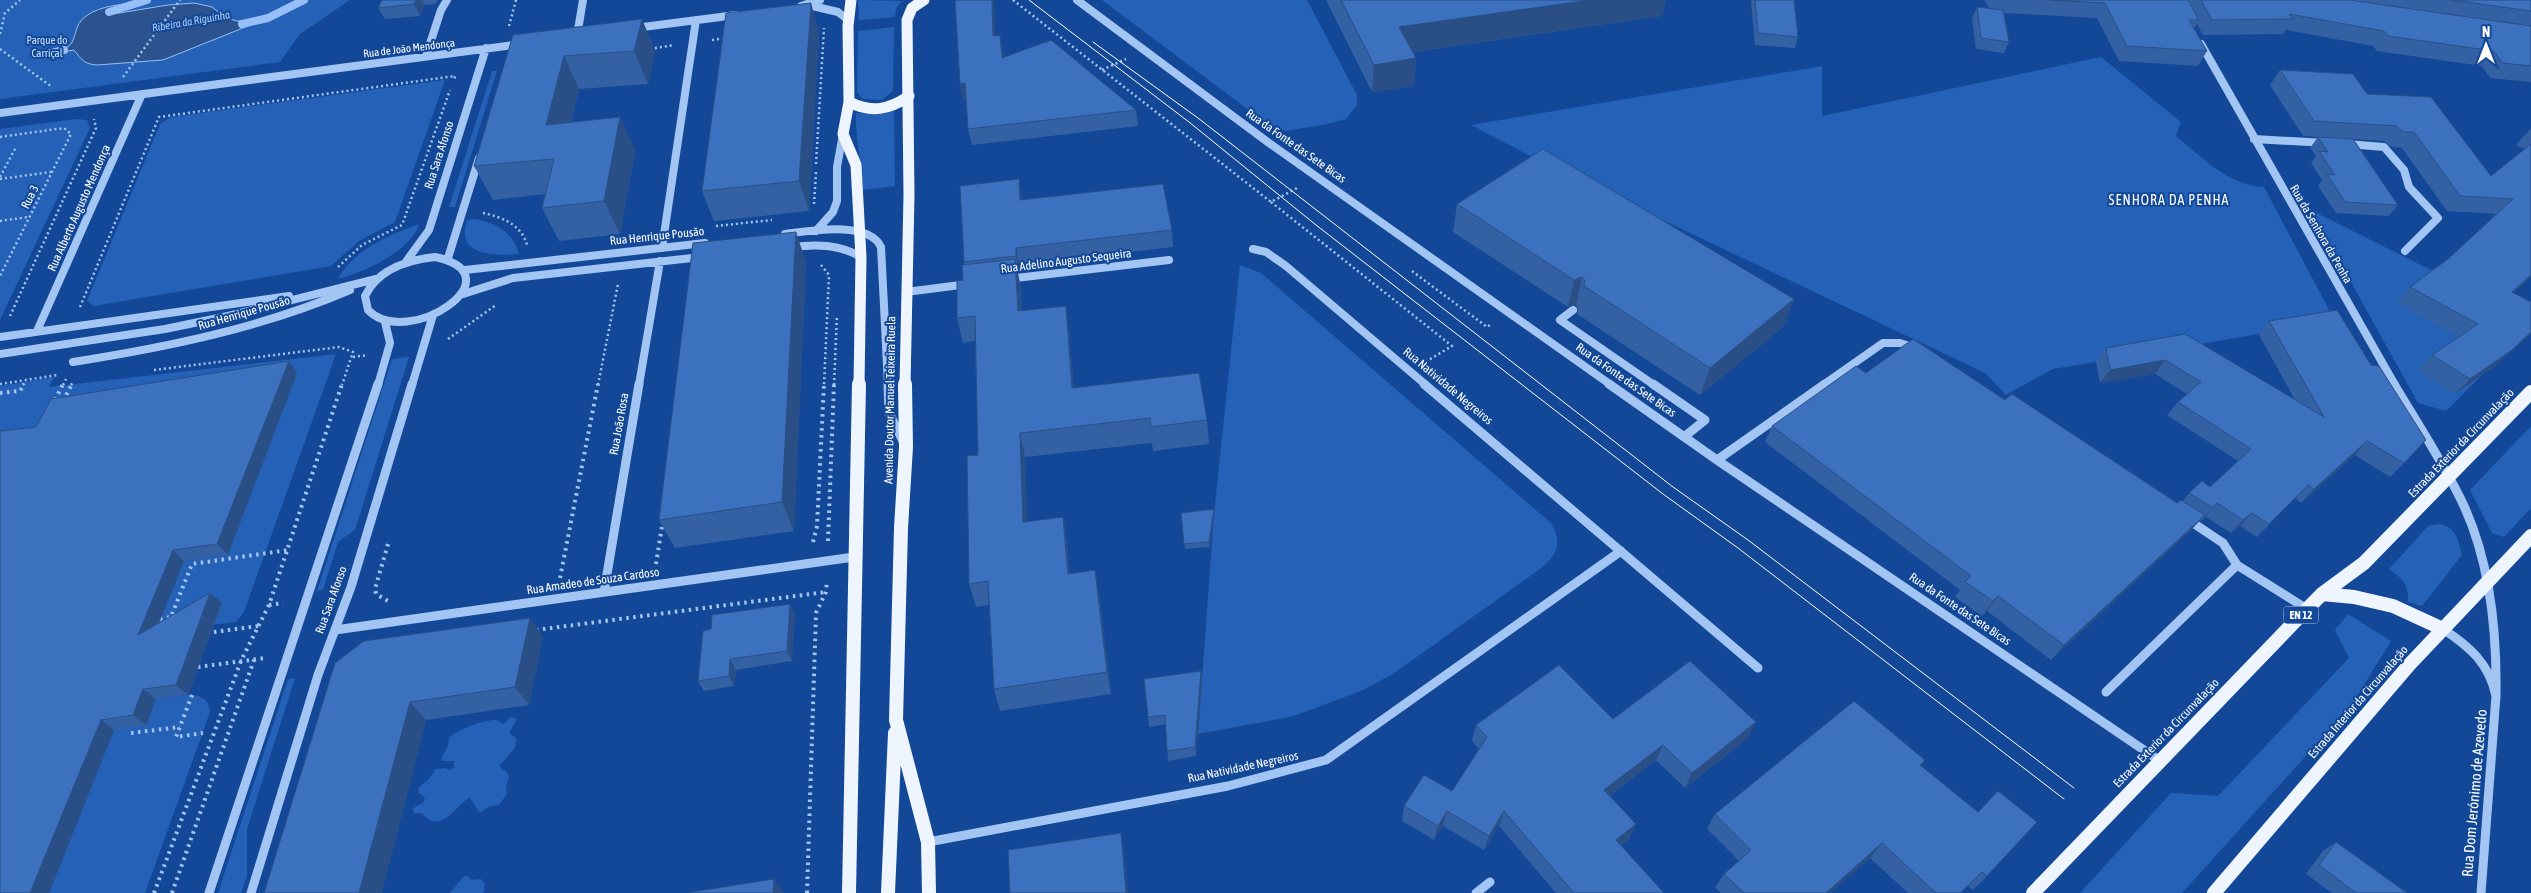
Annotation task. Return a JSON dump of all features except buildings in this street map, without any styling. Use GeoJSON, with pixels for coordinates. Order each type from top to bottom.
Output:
{"type":"FeatureCollection","features":[{"type":"Feature","properties":{"kind":"main road"},"geometry":{"type":"LineString","coordinates":[[849,893],[861,257],[856,165],[844,134],[849,102],[848,20],[851,0]]}},
{"type":"Feature","properties":{"kind":"main road","name":"Avenida Doutor Manuel Teixeira Ruela"},"geometry":{"type":"LineString","coordinates":[[924,0],[912,8],[907,20],[909,96],[906,447],[901,528],[896,720],[928,842],[929,893]]}},
{"type":"Feature","properties":{"kind":"main road"},"geometry":{"type":"LineString","coordinates":[[849,102],[868,110],[880,110],[890,108],[909,96]]}},
{"type":"Feature","properties":{"kind":"main road","name":"Estrada Exterior da Circunvalação"},"geometry":{"type":"LineString","coordinates":[[2033,893],[2307,609],[2322,594],[2364,563],[2531,392]]}},
{"type":"Feature","properties":{"kind":"main road","name":"Estrada Interior da Circunvalação"},"geometry":{"type":"LineString","coordinates":[[2214,893],[2410,665],[2487,580],[2529,538]]}},
{"type":"Feature","properties":{"kind":"main road"},"geometry":{"type":"LineString","coordinates":[[2322,594],[2354,597],[2393,606],[2443,629]]}},
{"type":"Feature","properties":{"kind":"main road"},"geometry":{"type":"LineString","coordinates":[[888,887],[896,720]]}},
{"type":"Feature","properties":{"kind":"street"},"geometry":{"type":"LineString","coordinates":[[426,56],[441,10],[447,0]]}},
{"type":"Feature","properties":{"kind":"street"},"geometry":{"type":"LineString","coordinates":[[583,0],[574,37],[587,35]]}},
{"type":"Feature","properties":{"kind":"street"},"geometry":{"type":"LineString","coordinates":[[790,7],[808,5],[820,0]]}},
{"type":"Feature","properties":{"kind":"street","name":"Rua da Fonte das Sete Bicas"},"geometry":{"type":"LineString","coordinates":[[1077,0],[1086,4],[1269,143],[1717,460],[2160,761]]}},
{"type":"Feature","properties":{"kind":"street"},"geometry":{"type":"LineString","coordinates":[[808,5],[838,12],[848,20]]}},
{"type":"Feature","properties":{"kind":"street"},"geometry":{"type":"LineString","coordinates":[[627,30],[743,14]]}},
{"type":"Feature","properties":{"kind":"street"},"geometry":{"type":"LineString","coordinates":[[662,248],[696,20]]}},
{"type":"Feature","properties":{"kind":"street","name":"Rua da Senhora da Penha"},"geometry":{"type":"LineString","coordinates":[[2198,39],[2449,478]]}},
{"type":"Feature","properties":{"kind":"street","name":"Rua de João Mendonça"},"geometry":{"type":"LineString","coordinates":[[0,113],[486,48],[502,46],[514,48],[531,42]]}},
{"type":"Feature","properties":{"kind":"street","name":"Rua Sara Afonso"},"geometry":{"type":"LineString","coordinates":[[405,263],[429,230],[486,48]]}},
{"type":"Feature","properties":{"kind":"street","name":"Rua Alberto Augusto Mendonça"},"geometry":{"type":"LineString","coordinates":[[37,331],[142,94]]}},
{"type":"Feature","properties":{"kind":"street"},"geometry":{"type":"LineString","coordinates":[[816,231],[833,212],[837,201],[837,168],[844,134]]}},
{"type":"Feature","properties":{"kind":"street"},"geometry":{"type":"LineString","coordinates":[[2254,139],[2384,146],[2404,170],[2409,187],[2438,218],[2405,251]]}},
{"type":"Feature","properties":{"kind":"street"},"geometry":{"type":"LineString","coordinates":[[448,258],[482,148]]}},
{"type":"Feature","properties":{"kind":"street"},"geometry":{"type":"LineString","coordinates":[[778,235],[816,231],[861,232],[875,237],[881,247],[889,414],[906,447]]}},
{"type":"Feature","properties":{"kind":"street","name":"Rua Henrique Pousão"},"geometry":{"type":"LineString","coordinates":[[465,270],[710,243]]}},
{"type":"Feature","properties":{"kind":"street"},"geometry":{"type":"LineString","coordinates":[[786,248],[810,245],[835,246],[853,251],[861,257]]}},
{"type":"Feature","properties":{"kind":"street","name":"Rua Natividade Negreiros"},"geometry":{"type":"LineString","coordinates":[[1253,249],[1266,252],[1281,262],[1412,371],[1758,668]]}},
{"type":"Feature","properties":{"kind":"street","name":"Rua Henrique Pousão"},"geometry":{"type":"LineString","coordinates":[[460,295],[513,278],[708,256]]}},
{"type":"Feature","properties":{"kind":"street"},"geometry":{"type":"LineString","coordinates":[[435,257],[448,258],[461,265],[468,277],[460,295],[444,309],[433,315],[416,320],[385,322],[373,317],[366,310],[364,300],[376,279],[405,263],[435,257]]}},
{"type":"Feature","properties":{"kind":"street","name":"Rua Adelino Augusto Sequeira"},"geometry":{"type":"LineString","coordinates":[[1002,280],[1169,260]]}},
{"type":"Feature","properties":{"kind":"street","name":"Rua João Rosa"},"geometry":{"type":"LineString","coordinates":[[604,592],[660,261]]}},
{"type":"Feature","properties":{"kind":"street","name":"Rua Henrique Pousão"},"geometry":{"type":"LineString","coordinates":[[0,354],[165,329],[228,316],[376,279]]}},
{"type":"Feature","properties":{"kind":"street","name":"Rua Henrique Pousão"},"geometry":{"type":"LineString","coordinates":[[73,362],[171,345],[248,327],[330,299],[376,279]]}},
{"type":"Feature","properties":{"kind":"street"},"geometry":{"type":"LineString","coordinates":[[906,292],[982,283]]}},
{"type":"Feature","properties":{"kind":"street","name":"Rua Henrique Pousão"},"geometry":{"type":"LineString","coordinates":[[0,337],[337,289]]}},
{"type":"Feature","properties":{"kind":"street"},"geometry":{"type":"LineString","coordinates":[[1573,310],[1560,320],[1705,420],[1684,436]]}},
{"type":"Feature","properties":{"kind":"street","name":"Rua Sara Afonso"},"geometry":{"type":"LineString","coordinates":[[251,893],[318,674],[354,577],[433,315]]}},
{"type":"Feature","properties":{"kind":"street","name":"Rua Sara Afonso"},"geometry":{"type":"LineString","coordinates":[[209,893],[388,353],[390,343],[385,322]]}},
{"type":"Feature","properties":{"kind":"street"},"geometry":{"type":"LineString","coordinates":[[1717,460],[1883,343],[1910,344],[1926,354]]}},
{"type":"Feature","properties":{"kind":"street","name":"Rua Dom Jerónimo de Azevedo"},"geometry":{"type":"LineString","coordinates":[[2449,478],[2474,534],[2487,580],[2496,628],[2496,696],[2481,893]]}},
{"type":"Feature","properties":{"kind":"street"},"geometry":{"type":"LineString","coordinates":[[2182,516],[2224,543],[2237,565],[2307,609]]}},
{"type":"Feature","properties":{"kind":"street","name":"Rua Natividade Negreiros"},"geometry":{"type":"LineString","coordinates":[[928,842],[1222,786],[1284,773],[1326,760],[1621,551]]}},
{"type":"Feature","properties":{"kind":"street","name":"Rua Amadeo de Souza Cardoso"},"geometry":{"type":"LineString","coordinates":[[335,630],[854,557]]}},
{"type":"Feature","properties":{"kind":"street"},"geometry":{"type":"LineString","coordinates":[[2106,692],[2237,565]]}},
{"type":"Feature","properties":{"kind":"street","name":"Rua Dom Jerónimo de Azevedo"},"geometry":{"type":"LineString","coordinates":[[2443,629],[2475,652],[2494,678],[2496,696]]}},
{"type":"Feature","properties":{"kind":"street"},"geometry":{"type":"LineString","coordinates":[[1476,893],[1490,882]]}},
{"type":"Feature","properties":{"kind":"path"},"geometry":{"type":"LineString","coordinates":[[0,34],[5,13],[20,0]]}},
{"type":"Feature","properties":{"kind":"path"},"geometry":{"type":"LineString","coordinates":[[124,74],[180,0]]}},
{"type":"Feature","properties":{"kind":"path"},"geometry":{"type":"LineString","coordinates":[[502,46],[516,0]]}},
{"type":"Feature","properties":{"kind":"path"},"geometry":{"type":"LineString","coordinates":[[1013,0],[1452,346],[1412,371]]}},
{"type":"Feature","properties":{"kind":"path"},"geometry":{"type":"LineString","coordinates":[[814,205],[824,28],[821,25],[830,24]]}},
{"type":"Feature","properties":{"kind":"path"},"geometry":{"type":"LineString","coordinates":[[646,45],[732,35],[702,42]]}},
{"type":"Feature","properties":{"kind":"path"},"geometry":{"type":"LineString","coordinates":[[644,50],[682,44]]}},
{"type":"Feature","properties":{"kind":"path"},"geometry":{"type":"LineString","coordinates":[[0,49],[53,88]]}},
{"type":"Feature","properties":{"kind":"path"},"geometry":{"type":"LineString","coordinates":[[1102,70],[1131,57]]}},
{"type":"Feature","properties":{"kind":"path"},"geometry":{"type":"LineString","coordinates":[[77,315],[159,117],[455,76],[402,225],[362,245],[335,270]]}},
{"type":"Feature","properties":{"kind":"path"},"geometry":{"type":"LineString","coordinates":[[9,317],[96,128],[96,122],[93,118],[86,116]]}},
{"type":"Feature","properties":{"kind":"path","name":"Rua 3"},"geometry":{"type":"LineString","coordinates":[[0,137],[64,128],[71,134],[0,276]]}},
{"type":"Feature","properties":{"kind":"path"},"geometry":{"type":"LineString","coordinates":[[0,178],[16,147]]}},
{"type":"Feature","properties":{"kind":"path"},"geometry":{"type":"LineString","coordinates":[[0,178],[52,172]]}},
{"type":"Feature","properties":{"kind":"path"},"geometry":{"type":"LineString","coordinates":[[1271,202],[1300,186]]}},
{"type":"Feature","properties":{"kind":"path"},"geometry":{"type":"LineString","coordinates":[[484,209],[483,213],[498,217],[518,228],[528,243],[527,247],[536,246]]}},
{"type":"Feature","properties":{"kind":"path"},"geometry":{"type":"LineString","coordinates":[[0,221],[29,217]]}},
{"type":"Feature","properties":{"kind":"path"},"geometry":{"type":"LineString","coordinates":[[714,227],[779,219]]}},
{"type":"Feature","properties":{"kind":"path"},"geometry":{"type":"LineString","coordinates":[[812,547],[817,526],[829,275],[825,268],[817,264]]}},
{"type":"Feature","properties":{"kind":"path"},"geometry":{"type":"LineString","coordinates":[[0,267],[5,266]]}},
{"type":"Feature","properties":{"kind":"path"},"geometry":{"type":"LineString","coordinates":[[560,578],[620,276]]}},
{"type":"Feature","properties":{"kind":"path"},"geometry":{"type":"LineString","coordinates":[[445,346],[449,337],[502,301]]}},
{"type":"Feature","properties":{"kind":"path"},"geometry":{"type":"LineString","coordinates":[[828,549],[837,307]]}},
{"type":"Feature","properties":{"kind":"path"},"geometry":{"type":"LineString","coordinates":[[152,370],[339,347],[353,352],[269,605],[241,661],[154,893]]}},
{"type":"Feature","properties":{"kind":"path"},"geometry":{"type":"LineString","coordinates":[[0,384],[56,375],[76,378],[60,408]]}},
{"type":"Feature","properties":{"kind":"path"},"geometry":{"type":"LineString","coordinates":[[54,402],[67,376]]}},
{"type":"Feature","properties":{"kind":"path"},"geometry":{"type":"LineString","coordinates":[[0,393],[20,391],[26,379]]}},
{"type":"Feature","properties":{"kind":"path"},"geometry":{"type":"LineString","coordinates":[[656,564],[663,516]]}},
{"type":"Feature","properties":{"kind":"path"},"geometry":{"type":"LineString","coordinates":[[388,542],[375,589],[376,594],[382,599],[390,601]]}},
{"type":"Feature","properties":{"kind":"path"},"geometry":{"type":"LineString","coordinates":[[160,619],[171,617],[192,564],[288,550]]}},
{"type":"Feature","properties":{"kind":"path"},"geometry":{"type":"LineString","coordinates":[[807,893],[816,613],[826,592],[827,573]]}},
{"type":"Feature","properties":{"kind":"path"},"geometry":{"type":"LineString","coordinates":[[529,631],[826,592]]}},
{"type":"Feature","properties":{"kind":"path"},"geometry":{"type":"LineString","coordinates":[[197,635],[258,626]]}},
{"type":"Feature","properties":{"kind":"path"},"geometry":{"type":"LineString","coordinates":[[172,893],[254,660],[198,667]]}},
{"type":"Feature","properties":{"kind":"path"},"geometry":{"type":"LineString","coordinates":[[192,695],[176,737],[203,733]]}},
{"type":"Feature","properties":{"kind":"path"},"geometry":{"type":"LineString","coordinates":[[131,733],[180,726]]}},
{"type":"Feature","properties":{"kind":"green space","name":"Parque do Carriçal"},"geometry":{"type":"Polygon","coordinates":[[[0,0],[350,0],[299,35],[280,62],[0,99],[0,0]]]}},
{"type":"Feature","properties":{"kind":"green space"},"geometry":{"type":"Polygon","coordinates":[[[858,0],[902,1],[896,8],[895,17],[859,20],[858,0]]]}},
{"type":"Feature","properties":{"kind":"green space"},"geometry":{"type":"Polygon","coordinates":[[[1102,0],[1307,0],[1357,95],[1357,105],[1346,119],[1285,131],[1266,123],[1102,0]]]}},
{"type":"Feature","properties":{"kind":"green space"},"geometry":{"type":"Polygon","coordinates":[[[894,27],[893,91],[882,100],[863,99],[857,92],[858,31],[894,27]]]}},
{"type":"Feature","properties":{"kind":"green space"},"geometry":{"type":"Polygon","coordinates":[[[2101,57],[2181,122],[2176,136],[2206,161],[2239,182],[2264,187],[2335,321],[2053,369],[2006,395],[1985,373],[1555,169],[1471,125],[1822,66],[1822,116],[2101,57]]]}},
{"type":"Feature","properties":{"kind":"green space"},"geometry":{"type":"Polygon","coordinates":[[[492,71],[497,71],[455,207],[449,207],[492,71]]]}},
{"type":"Feature","properties":{"kind":"green space"},"geometry":{"type":"Polygon","coordinates":[[[445,80],[395,222],[359,241],[331,266],[94,306],[87,301],[160,124],[171,117],[445,80]]]}},
{"type":"Feature","properties":{"kind":"green space"},"geometry":{"type":"Polygon","coordinates":[[[894,111],[895,186],[863,190],[856,113],[875,114],[894,111]]]}},
{"type":"Feature","properties":{"kind":"green space"},"geometry":{"type":"Polygon","coordinates":[[[76,119],[87,120],[90,128],[0,320],[0,129],[76,119]]]}},
{"type":"Feature","properties":{"kind":"green space"},"geometry":{"type":"Polygon","coordinates":[[[2311,210],[2531,320],[2531,326],[2446,411],[2418,403],[2311,210]]]}},
{"type":"Feature","properties":{"kind":"green space"},"geometry":{"type":"Polygon","coordinates":[[[475,219],[490,223],[503,230],[513,240],[519,254],[488,254],[472,247],[467,241],[465,232],[467,220],[475,219]]]}},
{"type":"Feature","properties":{"kind":"green space"},"geometry":{"type":"Polygon","coordinates":[[[419,224],[414,234],[396,252],[373,266],[338,279],[353,259],[373,244],[419,224]]]}},
{"type":"Feature","properties":{"kind":"green space"},"geometry":{"type":"Polygon","coordinates":[[[1240,265],[1261,273],[1551,523],[1555,530],[1557,543],[1551,559],[1540,569],[1393,674],[1363,690],[1294,716],[1198,734],[1214,514],[1240,265]]]}},
{"type":"Feature","properties":{"kind":"green space"},"geometry":{"type":"Polygon","coordinates":[[[336,354],[244,612],[236,622],[155,631],[48,438],[0,444],[0,386],[54,377],[49,387],[336,354]]]}},
{"type":"Feature","properties":{"kind":"green space"},"geometry":{"type":"Polygon","coordinates":[[[409,357],[355,530],[338,542],[323,590],[317,591],[392,359],[409,357]]]}},
{"type":"Feature","properties":{"kind":"green space"},"geometry":{"type":"Polygon","coordinates":[[[2531,426],[2531,508],[2504,537],[2492,533],[2470,490],[2531,426]]]}},
{"type":"Feature","properties":{"kind":"green space"},"geometry":{"type":"Polygon","coordinates":[[[2439,524],[2453,531],[2462,555],[2422,606],[2408,602],[2404,583],[2389,569],[2428,526],[2439,524]]]}},
{"type":"Feature","properties":{"kind":"green space"},"geometry":{"type":"Polygon","coordinates":[[[2348,614],[2391,641],[2351,706],[2182,893],[2080,893],[2171,793],[2218,796],[2349,658],[2335,630],[2348,614]]]}},
{"type":"Feature","properties":{"kind":"green space"},"geometry":{"type":"Polygon","coordinates":[[[295,678],[247,829],[247,876],[241,893],[218,893],[288,679],[295,678]]]}},
{"type":"Feature","properties":{"kind":"green space"},"geometry":{"type":"Polygon","coordinates":[[[188,695],[206,700],[210,712],[145,893],[49,893],[114,730],[156,699],[188,695]]]}},
{"type":"Feature","properties":{"kind":"green space"},"geometry":{"type":"Polygon","coordinates":[[[511,717],[517,719],[509,733],[516,738],[515,748],[500,765],[501,769],[506,771],[509,776],[506,788],[507,794],[499,805],[490,806],[480,813],[470,798],[445,819],[439,821],[426,818],[421,813],[414,814],[413,808],[423,803],[425,798],[419,793],[418,788],[428,780],[436,769],[444,768],[450,770],[454,767],[454,761],[443,761],[441,758],[448,746],[449,738],[458,731],[478,723],[496,720],[503,724],[511,717]]]}},
{"type":"Feature","properties":{"kind":"green space"},"geometry":{"type":"Polygon","coordinates":[[[464,876],[468,876],[471,880],[481,879],[485,885],[483,893],[450,893],[464,876]]]}},
{"type":"Feature","properties":{"kind":"water"},"geometry":{"type":"Polygon","coordinates":[[[143,2],[112,11],[113,14],[168,5],[194,3],[212,7],[226,18],[237,21],[253,21],[268,18],[163,60],[97,65],[84,61],[74,50],[43,55],[69,46],[79,24],[92,12],[113,6],[143,2]]]}},
{"type":"Feature","properties":{"kind":"waterway","name":"Ribeira da Riguinha"},"geometry":{"type":"LineString","coordinates":[[109,12],[147,0]]}},
{"type":"Feature","properties":{"kind":"waterway","name":"Ribeira da Riguinha"},"geometry":{"type":"LineString","coordinates":[[242,24],[268,18],[304,0]]}},
{"type":"Feature","properties":{"kind":"waterway","name":"Ribeira da Riguinha"},"geometry":{"type":"LineString","coordinates":[[43,55],[64,50]]}},
{"type":"Feature","properties":{"kind":"tram line"},"geometry":{"type":"LineString","coordinates":[[1029,0],[1189,122],[1316,225],[1663,494],[1738,548],[2064,799]]}},
{"type":"Feature","properties":{"kind":"tram line"},"geometry":{"type":"LineString","coordinates":[[1093,42],[1198,118],[1673,487],[1748,540],[2074,788]]}},
{"type":"Feature","properties":{"kind":"district","name":"SENHORA DA PENHA"},"geometry":{"type":"Point","coordinates":[2169,200]}}]}
